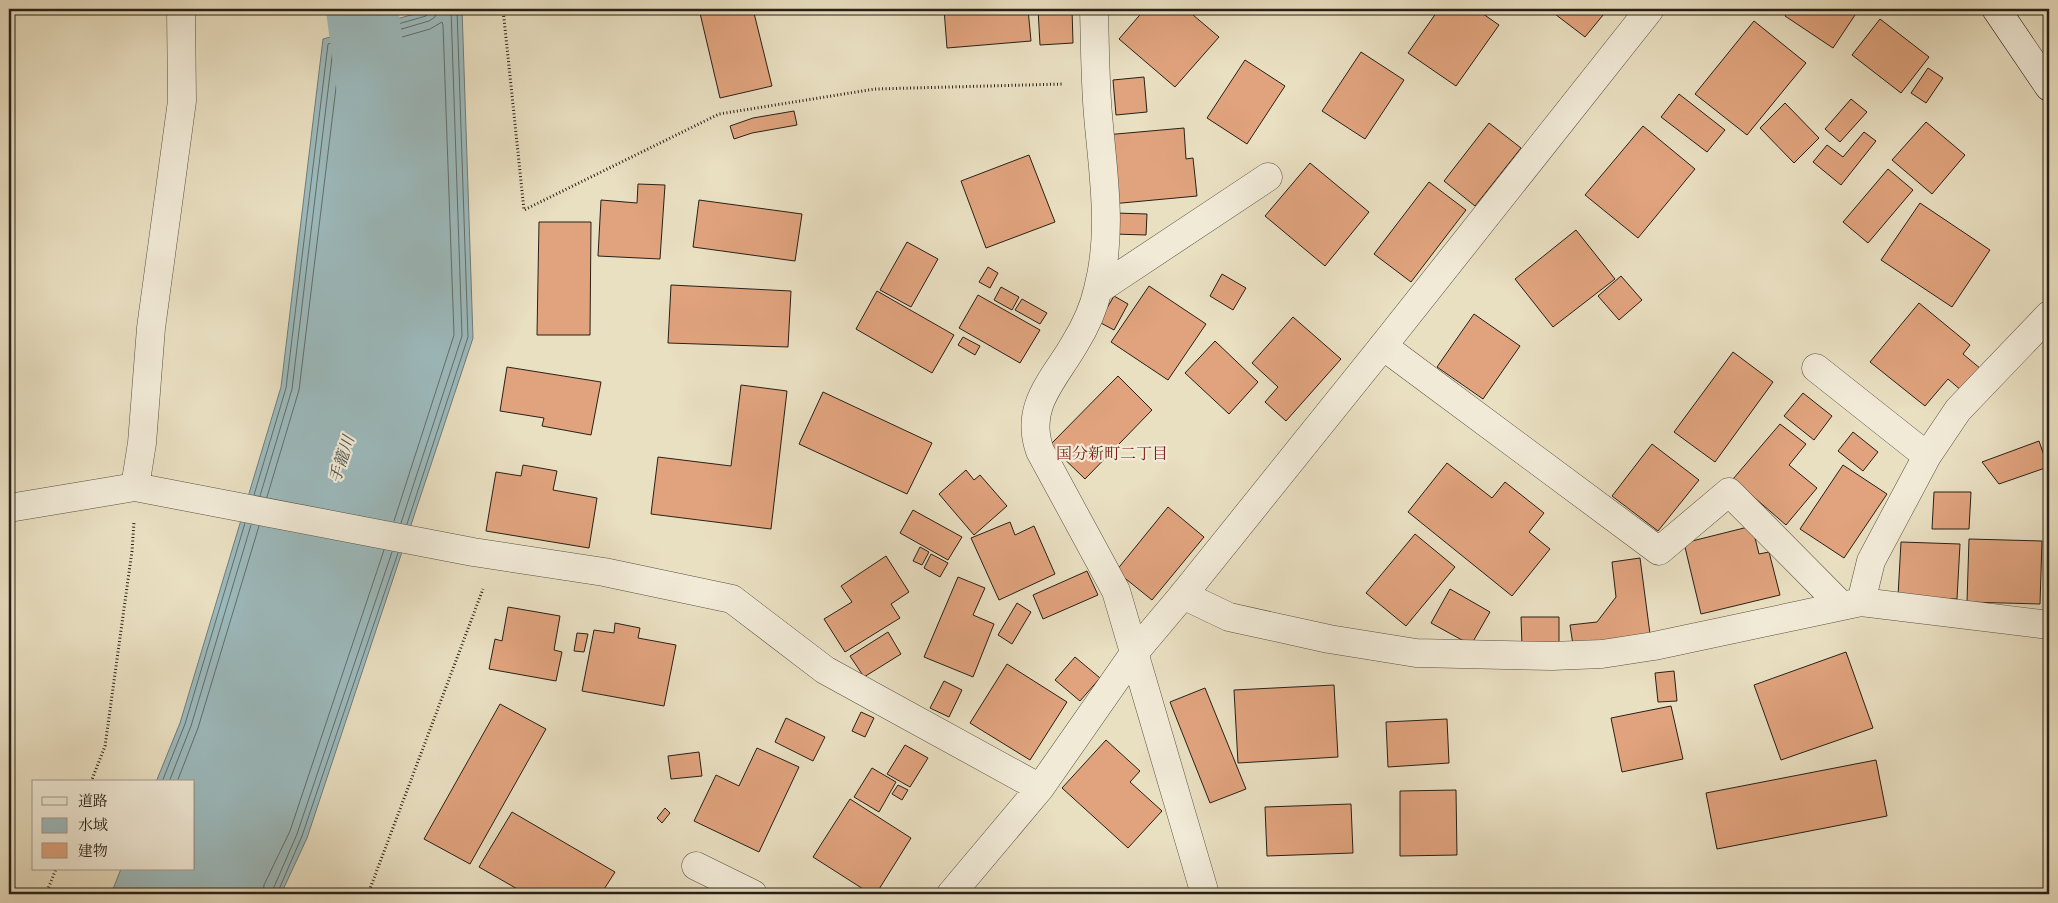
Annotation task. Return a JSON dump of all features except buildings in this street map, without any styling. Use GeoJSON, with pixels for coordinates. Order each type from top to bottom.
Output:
{"type":"FeatureCollection","features":[{"type":"Feature","properties":{"kind":"street"},"geometry":{"type":"LineString","coordinates":[[147,489],[142,443],[151,328],[182,101],[181,9]]}},
{"type":"Feature","properties":{"kind":"street"},"geometry":{"type":"LineString","coordinates":[[1094,9],[1096,83],[1106,246],[1098,290],[1076,343],[1044,392],[1034,426],[1040,451],[1116,592],[1205,894]]}},
{"type":"Feature","properties":{"kind":"street"},"geometry":{"type":"LineString","coordinates":[[951,894],[1040,788],[1135,652],[1184,595],[1650,9]]}},
{"type":"Feature","properties":{"kind":"street"},"geometry":{"type":"LineString","coordinates":[[1996,9],[2049,87]]}},
{"type":"Feature","properties":{"kind":"street"},"geometry":{"type":"LineString","coordinates":[[1098,290],[1268,177]]}},
{"type":"Feature","properties":{"kind":"street"},"geometry":{"type":"LineString","coordinates":[[1851,604],[1871,561],[1927,456],[1958,410],[2049,315]]}},
{"type":"Feature","properties":{"kind":"street"},"geometry":{"type":"LineString","coordinates":[[1383,346],[1659,551],[1729,492],[1851,604]]}},
{"type":"Feature","properties":{"kind":"street"},"geometry":{"type":"LineString","coordinates":[[1816,368],[1927,456]]}},
{"type":"Feature","properties":{"kind":"street"},"geometry":{"type":"LineString","coordinates":[[9,508],[147,489],[485,553],[604,572],[732,599],[825,670],[1040,788]]}},
{"type":"Feature","properties":{"kind":"street"},"geometry":{"type":"LineString","coordinates":[[1184,595],[1230,617],[1329,639],[1416,653],[1484,656],[1552,656],[1610,652],[1654,646],[1851,604],[2049,625]]}},
{"type":"Feature","properties":{"kind":"street"},"geometry":{"type":"LineString","coordinates":[[696,866],[753,894]]}},
{"type":"Feature","properties":{"kind":"path"},"geometry":{"type":"LineString","coordinates":[[503,9],[524,210],[718,114],[875,89],[1096,83]]}},
{"type":"Feature","properties":{"kind":"path"},"geometry":{"type":"LineString","coordinates":[[92,780],[105,746],[132,551],[147,489]]}},
{"type":"Feature","properties":{"kind":"path"},"geometry":{"type":"LineString","coordinates":[[368,894],[485,553]]}},
{"type":"Feature","properties":{"kind":"path"},"geometry":{"type":"LineString","coordinates":[[46,894],[56,870]]}},
{"type":"Feature","properties":{"kind":"water"},"geometry":{"type":"Polygon","coordinates":[[[433,9],[462,9],[473,338],[307,838],[281,894],[111,894],[121,870],[195,870],[195,780],[157,780],[180,723],[281,387],[323,39],[433,9]]]}},
{"type":"Feature","properties":{"kind":"waterway","name":"手籠川"},"geometry":{"type":"LineString","coordinates":[[362,9],[378,128]]}},
{"type":"Feature","properties":{"kind":"district","name":"国分新町二丁目"},"geometry":{"type":"Point","coordinates":[1112,453]}}]}
